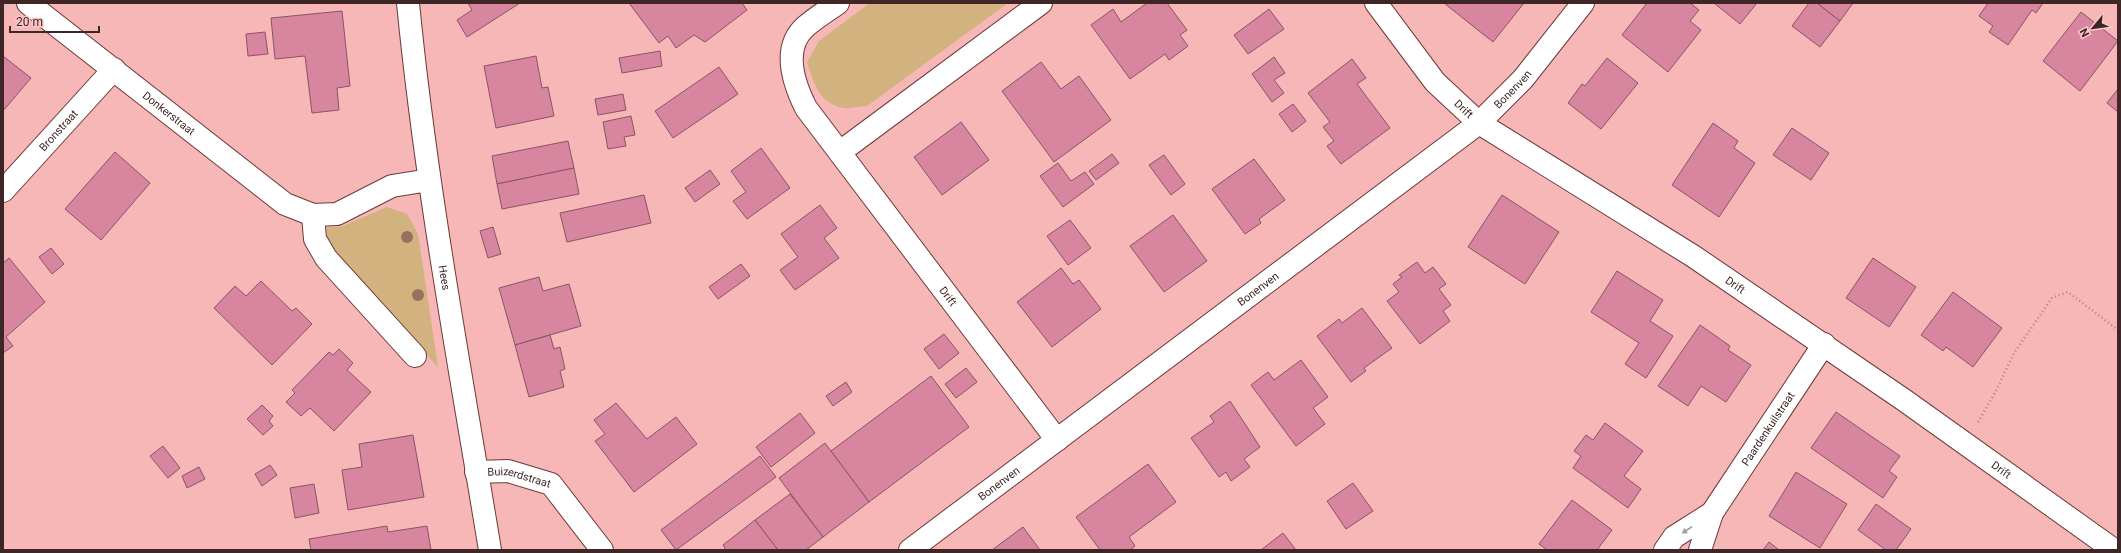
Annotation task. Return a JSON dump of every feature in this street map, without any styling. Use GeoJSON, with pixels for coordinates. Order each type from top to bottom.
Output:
{"type":"FeatureCollection","features":[{"type":"Feature","properties":{"kind":"street","name":"Donkerstraat"},"geometry":{"type":"LineString","coordinates":[[28,3],[285,204],[313,215],[337,214],[392,186],[429,180]]}},
{"type":"Feature","properties":{"kind":"street","name":"Hees"},"geometry":{"type":"LineString","coordinates":[[408,3],[416,85],[429,180],[490,550]]}},
{"type":"Feature","properties":{"kind":"street","name":"Drift"},"geometry":{"type":"LineString","coordinates":[[838,3],[804,28],[790,52],[797,90],[806,108],[1057,440]]}},
{"type":"Feature","properties":{"kind":"street"},"geometry":{"type":"LineString","coordinates":[[840,152],[1041,3]]}},
{"type":"Feature","properties":{"kind":"street","name":"Drift"},"geometry":{"type":"LineString","coordinates":[[1376,3],[1435,82],[1479,123],[1693,256],[1824,344],[2114,550]]}},
{"type":"Feature","properties":{"kind":"street","name":"Bonenven"},"geometry":{"type":"LineString","coordinates":[[910,550],[1479,123],[1523,79],[1583,3]]}},
{"type":"Feature","properties":{"kind":"street","name":"Bronstraat"},"geometry":{"type":"LineString","coordinates":[[3,191],[114,69]]}},
{"type":"Feature","properties":{"kind":"street"},"geometry":{"type":"LineString","coordinates":[[313,215],[315,239],[326,258],[415,356]]}},
{"type":"Feature","properties":{"kind":"street","name":"Paardenkuilstraat"},"geometry":{"type":"LineString","coordinates":[[1700,550],[1712,513],[1824,344]]}},
{"type":"Feature","properties":{"kind":"street","name":"Buizerdstraat"},"geometry":{"type":"LineString","coordinates":[[476,472],[508,471],[551,484],[602,550]]}},
{"type":"Feature","properties":{"kind":"street","name":"Paardenkuilstraat"},"geometry":{"type":"LineString","coordinates":[[1665,550],[1674,538],[1712,513]]}},
{"type":"Feature","properties":{"kind":"path"},"geometry":{"type":"LineString","coordinates":[[1965,444],[1996,391],[2014,353],[2052,298],[2068,292],[2118,330]]}},
{"type":"Feature","properties":{"kind":"shaded area"},"geometry":{"type":"Polygon","coordinates":[[[870,3],[1008,3],[867,106],[844,108],[836,106],[823,97],[815,85],[807,62],[819,41],[870,3]]]}},
{"type":"Feature","properties":{"kind":"shaded area"},"geometry":{"type":"Polygon","coordinates":[[[387,207],[407,214],[418,234],[438,367],[327,245],[326,228],[343,226],[387,207]]]}},
{"type":"Feature","properties":{"kind":"building"},"geometry":{"type":"Polygon","coordinates":[[[468,3],[520,3],[467,37],[457,20],[472,10],[468,3]]]}},
{"type":"Feature","properties":{"kind":"building"},"geometry":{"type":"Polygon","coordinates":[[[629,3],[742,3],[747,10],[705,42],[694,35],[676,48],[668,36],[659,43],[629,3]]]}},
{"type":"Feature","properties":{"kind":"building"},"geometry":{"type":"Polygon","coordinates":[[[1147,3],[1167,3],[1187,30],[1180,35],[1188,46],[1169,60],[1165,54],[1130,79],[1091,25],[1113,9],[1121,22],[1147,3]]]}},
{"type":"Feature","properties":{"kind":"building"},"geometry":{"type":"Polygon","coordinates":[[[1444,3],[1524,3],[1493,42],[1444,3]]]}},
{"type":"Feature","properties":{"kind":"building"},"geometry":{"type":"Polygon","coordinates":[[[1647,3],[1690,3],[1699,10],[1690,21],[1701,30],[1668,72],[1622,35],[1647,3]]]}},
{"type":"Feature","properties":{"kind":"building"},"geometry":{"type":"Polygon","coordinates":[[[1714,3],[1757,3],[1740,24],[1714,3]]]}},
{"type":"Feature","properties":{"kind":"building"},"geometry":{"type":"Polygon","coordinates":[[[1809,3],[1817,3],[1840,21],[1820,47],[1792,26],[1809,3]]]}},
{"type":"Feature","properties":{"kind":"building"},"geometry":{"type":"Polygon","coordinates":[[[1817,3],[1853,3],[1840,21],[1817,3]]]}},
{"type":"Feature","properties":{"kind":"building"},"geometry":{"type":"Polygon","coordinates":[[[1988,3],[2043,3],[2036,13],[2032,10],[2008,45],[1989,32],[1993,26],[1979,16],[1988,3]]]}},
{"type":"Feature","properties":{"kind":"building"},"geometry":{"type":"Polygon","coordinates":[[[1269,9],[1284,29],[1248,54],[1234,35],[1269,9]]]}},
{"type":"Feature","properties":{"kind":"building"},"geometry":{"type":"Polygon","coordinates":[[[342,11],[350,86],[337,88],[339,110],[312,113],[305,56],[275,59],[271,18],[342,11]]]}},
{"type":"Feature","properties":{"kind":"building"},"geometry":{"type":"Polygon","coordinates":[[[2081,12],[2118,41],[2080,91],[2043,61],[2081,12]]]}},
{"type":"Feature","properties":{"kind":"building"},"geometry":{"type":"Polygon","coordinates":[[[265,32],[268,54],[248,56],[246,34],[265,32]]]}},
{"type":"Feature","properties":{"kind":"building"},"geometry":{"type":"Polygon","coordinates":[[[660,51],[662,66],[622,73],[619,58],[660,51]]]}},
{"type":"Feature","properties":{"kind":"building"},"geometry":{"type":"Polygon","coordinates":[[[3,56],[31,78],[3,111],[3,56]]]}},
{"type":"Feature","properties":{"kind":"building"},"geometry":{"type":"Polygon","coordinates":[[[536,56],[542,88],[548,87],[554,116],[496,128],[484,66],[536,56]]]}},
{"type":"Feature","properties":{"kind":"building"},"geometry":{"type":"Polygon","coordinates":[[[1274,57],[1285,73],[1274,80],[1284,93],[1272,102],[1252,74],[1274,57]]]}},
{"type":"Feature","properties":{"kind":"building"},"geometry":{"type":"Polygon","coordinates":[[[1607,58],[1638,83],[1601,129],[1568,103],[1582,84],[1585,86],[1607,58]]]}},
{"type":"Feature","properties":{"kind":"building"},"geometry":{"type":"Polygon","coordinates":[[[1352,59],[1366,78],[1357,84],[1390,128],[1341,164],[1327,146],[1334,141],[1323,127],[1330,122],[1308,93],[1352,59]]]}},
{"type":"Feature","properties":{"kind":"building"},"geometry":{"type":"Polygon","coordinates":[[[1041,62],[1061,89],[1079,76],[1111,120],[1054,162],[1002,91],[1041,62]]]}},
{"type":"Feature","properties":{"kind":"building"},"geometry":{"type":"Polygon","coordinates":[[[719,67],[738,94],[673,138],[655,111],[719,67]]]}},
{"type":"Feature","properties":{"kind":"building"},"geometry":{"type":"Polygon","coordinates":[[[2118,89],[2118,112],[2107,103],[2118,89]]]}},
{"type":"Feature","properties":{"kind":"building"},"geometry":{"type":"Polygon","coordinates":[[[623,94],[626,110],[598,115],[595,99],[623,94]]]}},
{"type":"Feature","properties":{"kind":"building"},"geometry":{"type":"Polygon","coordinates":[[[1293,104],[1306,121],[1292,132],[1279,114],[1293,104]]]}},
{"type":"Feature","properties":{"kind":"building"},"geometry":{"type":"Polygon","coordinates":[[[631,116],[635,135],[624,137],[626,146],[608,149],[603,122],[631,116]]]}},
{"type":"Feature","properties":{"kind":"building"},"geometry":{"type":"Polygon","coordinates":[[[961,122],[989,160],[942,195],[914,157],[961,122]]]}},
{"type":"Feature","properties":{"kind":"building"},"geometry":{"type":"Polygon","coordinates":[[[1713,123],[1738,141],[1734,148],[1755,163],[1719,217],[1672,185],[1713,123]]]}},
{"type":"Feature","properties":{"kind":"building"},"geometry":{"type":"Polygon","coordinates":[[[1792,128],[1829,153],[1811,180],[1773,155],[1792,128]]]}},
{"type":"Feature","properties":{"kind":"building"},"geometry":{"type":"Polygon","coordinates":[[[568,141],[574,168],[497,184],[492,156],[568,141]]]}},
{"type":"Feature","properties":{"kind":"building"},"geometry":{"type":"Polygon","coordinates":[[[761,148],[790,188],[747,219],[733,201],[746,192],[731,171],[761,148]]]}},
{"type":"Feature","properties":{"kind":"building"},"geometry":{"type":"Polygon","coordinates":[[[115,152],[150,183],[101,240],[65,209],[115,152]]]}},
{"type":"Feature","properties":{"kind":"building"},"geometry":{"type":"Polygon","coordinates":[[[1112,154],[1119,163],[1096,180],[1089,171],[1112,154]]]}},
{"type":"Feature","properties":{"kind":"building"},"geometry":{"type":"Polygon","coordinates":[[[1164,155],[1185,184],[1171,195],[1149,165],[1164,155]]]}},
{"type":"Feature","properties":{"kind":"building"},"geometry":{"type":"Polygon","coordinates":[[[1254,159],[1285,200],[1259,219],[1261,223],[1245,234],[1212,189],[1254,159]]]}},
{"type":"Feature","properties":{"kind":"building"},"geometry":{"type":"Polygon","coordinates":[[[1058,163],[1071,181],[1085,172],[1094,184],[1063,207],[1040,176],[1058,163]]]}},
{"type":"Feature","properties":{"kind":"building"},"geometry":{"type":"Polygon","coordinates":[[[574,168],[579,194],[502,209],[497,184],[574,168]]]}},
{"type":"Feature","properties":{"kind":"building"},"geometry":{"type":"Polygon","coordinates":[[[710,170],[720,184],[695,202],[685,188],[710,170]]]}},
{"type":"Feature","properties":{"kind":"building"},"geometry":{"type":"Polygon","coordinates":[[[644,195],[651,223],[567,242],[560,213],[644,195]]]}},
{"type":"Feature","properties":{"kind":"building"},"geometry":{"type":"Polygon","coordinates":[[[1502,195],[1559,232],[1525,284],[1468,247],[1502,195]]]}},
{"type":"Feature","properties":{"kind":"building"},"geometry":{"type":"Polygon","coordinates":[[[820,205],[837,228],[824,238],[839,258],[795,290],[780,270],[798,257],[781,234],[820,205]]]}},
{"type":"Feature","properties":{"kind":"building"},"geometry":{"type":"Polygon","coordinates":[[[1173,215],[1207,261],[1164,292],[1130,246],[1173,215]]]}},
{"type":"Feature","properties":{"kind":"building"},"geometry":{"type":"Polygon","coordinates":[[[1070,220],[1091,248],[1068,265],[1047,236],[1070,220]]]}},
{"type":"Feature","properties":{"kind":"building"},"geometry":{"type":"Polygon","coordinates":[[[493,227],[501,254],[488,258],[480,231],[493,227]]]}},
{"type":"Feature","properties":{"kind":"building"},"geometry":{"type":"Polygon","coordinates":[[[51,248],[64,264],[52,274],[39,257],[51,248]]]}},
{"type":"Feature","properties":{"kind":"building"},"geometry":{"type":"Polygon","coordinates":[[[9,258],[45,302],[6,337],[13,346],[3,353],[3,263],[9,258]]]}},
{"type":"Feature","properties":{"kind":"building"},"geometry":{"type":"Polygon","coordinates":[[[1873,258],[1916,287],[1889,327],[1846,298],[1873,258]]]}},
{"type":"Feature","properties":{"kind":"building"},"geometry":{"type":"Polygon","coordinates":[[[1417,262],[1425,273],[1433,267],[1446,284],[1439,289],[1451,305],[1443,311],[1450,321],[1420,344],[1387,301],[1399,292],[1393,284],[1402,277],[1399,275],[1417,262]]]}},
{"type":"Feature","properties":{"kind":"building"},"geometry":{"type":"Polygon","coordinates":[[[741,264],[750,276],[718,299],[709,287],[741,264]]]}},
{"type":"Feature","properties":{"kind":"building"},"geometry":{"type":"Polygon","coordinates":[[[1061,268],[1073,284],[1079,280],[1101,309],[1052,347],[1017,302],[1061,268]]]}},
{"type":"Feature","properties":{"kind":"building"},"geometry":{"type":"Polygon","coordinates":[[[1617,271],[1663,300],[1650,321],[1673,336],[1646,378],[1625,364],[1639,343],[1591,312],[1617,271]]]}},
{"type":"Feature","properties":{"kind":"building"},"geometry":{"type":"Polygon","coordinates":[[[539,277],[543,291],[569,284],[581,326],[515,345],[499,288],[539,277]]]}},
{"type":"Feature","properties":{"kind":"building"},"geometry":{"type":"Polygon","coordinates":[[[261,281],[292,311],[296,308],[312,324],[272,365],[214,308],[235,286],[246,296],[261,281]]]}},
{"type":"Feature","properties":{"kind":"building"},"geometry":{"type":"Polygon","coordinates":[[[1953,292],[2002,328],[1973,367],[1946,347],[1943,351],[1921,335],[1953,292]]]}},
{"type":"Feature","properties":{"kind":"building"},"geometry":{"type":"Polygon","coordinates":[[[1362,308],[1392,348],[1364,368],[1366,371],[1351,382],[1317,336],[1339,319],[1342,323],[1362,308]]]}},
{"type":"Feature","properties":{"kind":"building"},"geometry":{"type":"Polygon","coordinates":[[[1700,325],[1730,346],[1728,350],[1751,365],[1726,402],[1701,386],[1688,406],[1658,386],[1700,325]]]}},
{"type":"Feature","properties":{"kind":"building"},"geometry":{"type":"Polygon","coordinates":[[[944,334],[959,353],[939,369],[924,349],[944,334]]]}},
{"type":"Feature","properties":{"kind":"building"},"geometry":{"type":"Polygon","coordinates":[[[550,335],[554,349],[560,347],[565,369],[560,371],[564,387],[529,397],[515,345],[550,335]]]}},
{"type":"Feature","properties":{"kind":"building"},"geometry":{"type":"Polygon","coordinates":[[[339,349],[353,363],[347,370],[371,392],[334,431],[310,408],[301,416],[286,402],[295,393],[292,390],[329,352],[333,355],[339,349]]]}},
{"type":"Feature","properties":{"kind":"building"},"geometry":{"type":"Polygon","coordinates":[[[1301,360],[1328,397],[1313,408],[1325,424],[1296,446],[1251,385],[1268,372],[1274,380],[1301,360]]]}},
{"type":"Feature","properties":{"kind":"building"},"geometry":{"type":"Polygon","coordinates":[[[966,368],[977,382],[956,398],[945,384],[966,368]]]}},
{"type":"Feature","properties":{"kind":"building"},"geometry":{"type":"Polygon","coordinates":[[[931,376],[969,427],[869,502],[831,451],[931,376]]]}},
{"type":"Feature","properties":{"kind":"building"},"geometry":{"type":"Polygon","coordinates":[[[846,382],[852,392],[833,406],[826,396],[846,382]]]}},
{"type":"Feature","properties":{"kind":"building"},"geometry":{"type":"Polygon","coordinates":[[[1230,401],[1260,447],[1244,459],[1250,467],[1231,481],[1226,472],[1219,477],[1191,438],[1214,422],[1210,416],[1230,401]]]}},
{"type":"Feature","properties":{"kind":"building"},"geometry":{"type":"Polygon","coordinates":[[[616,403],[647,439],[676,417],[697,444],[634,492],[595,441],[605,434],[594,420],[616,403]]]}},
{"type":"Feature","properties":{"kind":"building"},"geometry":{"type":"Polygon","coordinates":[[[262,405],[273,416],[269,421],[273,426],[263,435],[247,419],[262,405]]]}},
{"type":"Feature","properties":{"kind":"building"},"geometry":{"type":"Polygon","coordinates":[[[1836,412],[1900,456],[1889,471],[1897,477],[1883,498],[1811,448],[1836,412]]]}},
{"type":"Feature","properties":{"kind":"building"},"geometry":{"type":"Polygon","coordinates":[[[800,413],[815,433],[771,467],[756,447],[800,413]]]}},
{"type":"Feature","properties":{"kind":"building"},"geometry":{"type":"Polygon","coordinates":[[[1605,423],[1643,451],[1624,476],[1641,489],[1628,508],[1573,468],[1581,456],[1574,451],[1586,435],[1593,440],[1605,423]]]}},
{"type":"Feature","properties":{"kind":"building"},"geometry":{"type":"Polygon","coordinates":[[[413,435],[424,497],[348,510],[342,470],[362,467],[359,444],[413,435]]]}},
{"type":"Feature","properties":{"kind":"building"},"geometry":{"type":"Polygon","coordinates":[[[825,443],[869,502],[823,537],[779,478],[825,443]]]}},
{"type":"Feature","properties":{"kind":"building"},"geometry":{"type":"Polygon","coordinates":[[[163,446],[180,468],[168,478],[150,456],[163,446]]]}},
{"type":"Feature","properties":{"kind":"building"},"geometry":{"type":"Polygon","coordinates":[[[760,456],[776,477],[676,550],[661,530],[760,456]]]}},
{"type":"Feature","properties":{"kind":"building"},"geometry":{"type":"Polygon","coordinates":[[[1148,464],[1176,502],[1129,537],[1135,546],[1130,550],[1100,550],[1076,517],[1148,464]]]}},
{"type":"Feature","properties":{"kind":"building"},"geometry":{"type":"Polygon","coordinates":[[[270,465],[277,475],[262,486],[255,474],[270,465]]]}},
{"type":"Feature","properties":{"kind":"building"},"geometry":{"type":"Polygon","coordinates":[[[199,467],[205,479],[187,488],[182,476],[199,467]]]}},
{"type":"Feature","properties":{"kind":"building"},"geometry":{"type":"Polygon","coordinates":[[[1796,472],[1847,504],[1820,548],[1769,516],[1796,472]]]}},
{"type":"Feature","properties":{"kind":"building"},"geometry":{"type":"Polygon","coordinates":[[[1353,483],[1373,511],[1346,529],[1327,501],[1353,483]]]}},
{"type":"Feature","properties":{"kind":"building"},"geometry":{"type":"Polygon","coordinates":[[[314,484],[319,513],[295,518],[290,488],[314,484]]]}},
{"type":"Feature","properties":{"kind":"building"},"geometry":{"type":"Polygon","coordinates":[[[790,494],[823,537],[806,550],[778,550],[755,520],[790,494]]]}},
{"type":"Feature","properties":{"kind":"building"},"geometry":{"type":"Polygon","coordinates":[[[1572,500],[1612,530],[1597,550],[1547,550],[1539,544],[1572,500]]]}},
{"type":"Feature","properties":{"kind":"building"},"geometry":{"type":"Polygon","coordinates":[[[1876,504],[1911,529],[1896,550],[1886,550],[1858,530],[1876,504]]]}},
{"type":"Feature","properties":{"kind":"building"},"geometry":{"type":"Polygon","coordinates":[[[755,520],[778,550],[726,550],[723,545],[755,520]]]}},
{"type":"Feature","properties":{"kind":"building"},"geometry":{"type":"Polygon","coordinates":[[[387,526],[388,532],[427,526],[431,550],[311,550],[309,539],[387,526]]]}},
{"type":"Feature","properties":{"kind":"building"},"geometry":{"type":"Polygon","coordinates":[[[1023,527],[1040,550],[992,550],[1023,527]]]}},
{"type":"Feature","properties":{"kind":"building"},"geometry":{"type":"Polygon","coordinates":[[[1283,533],[1296,550],[1261,550],[1283,533]]]}},
{"type":"Feature","properties":{"kind":"building"},"geometry":{"type":"Polygon","coordinates":[[[1769,542],[1779,550],[1763,550],[1769,542]]]}}]}
